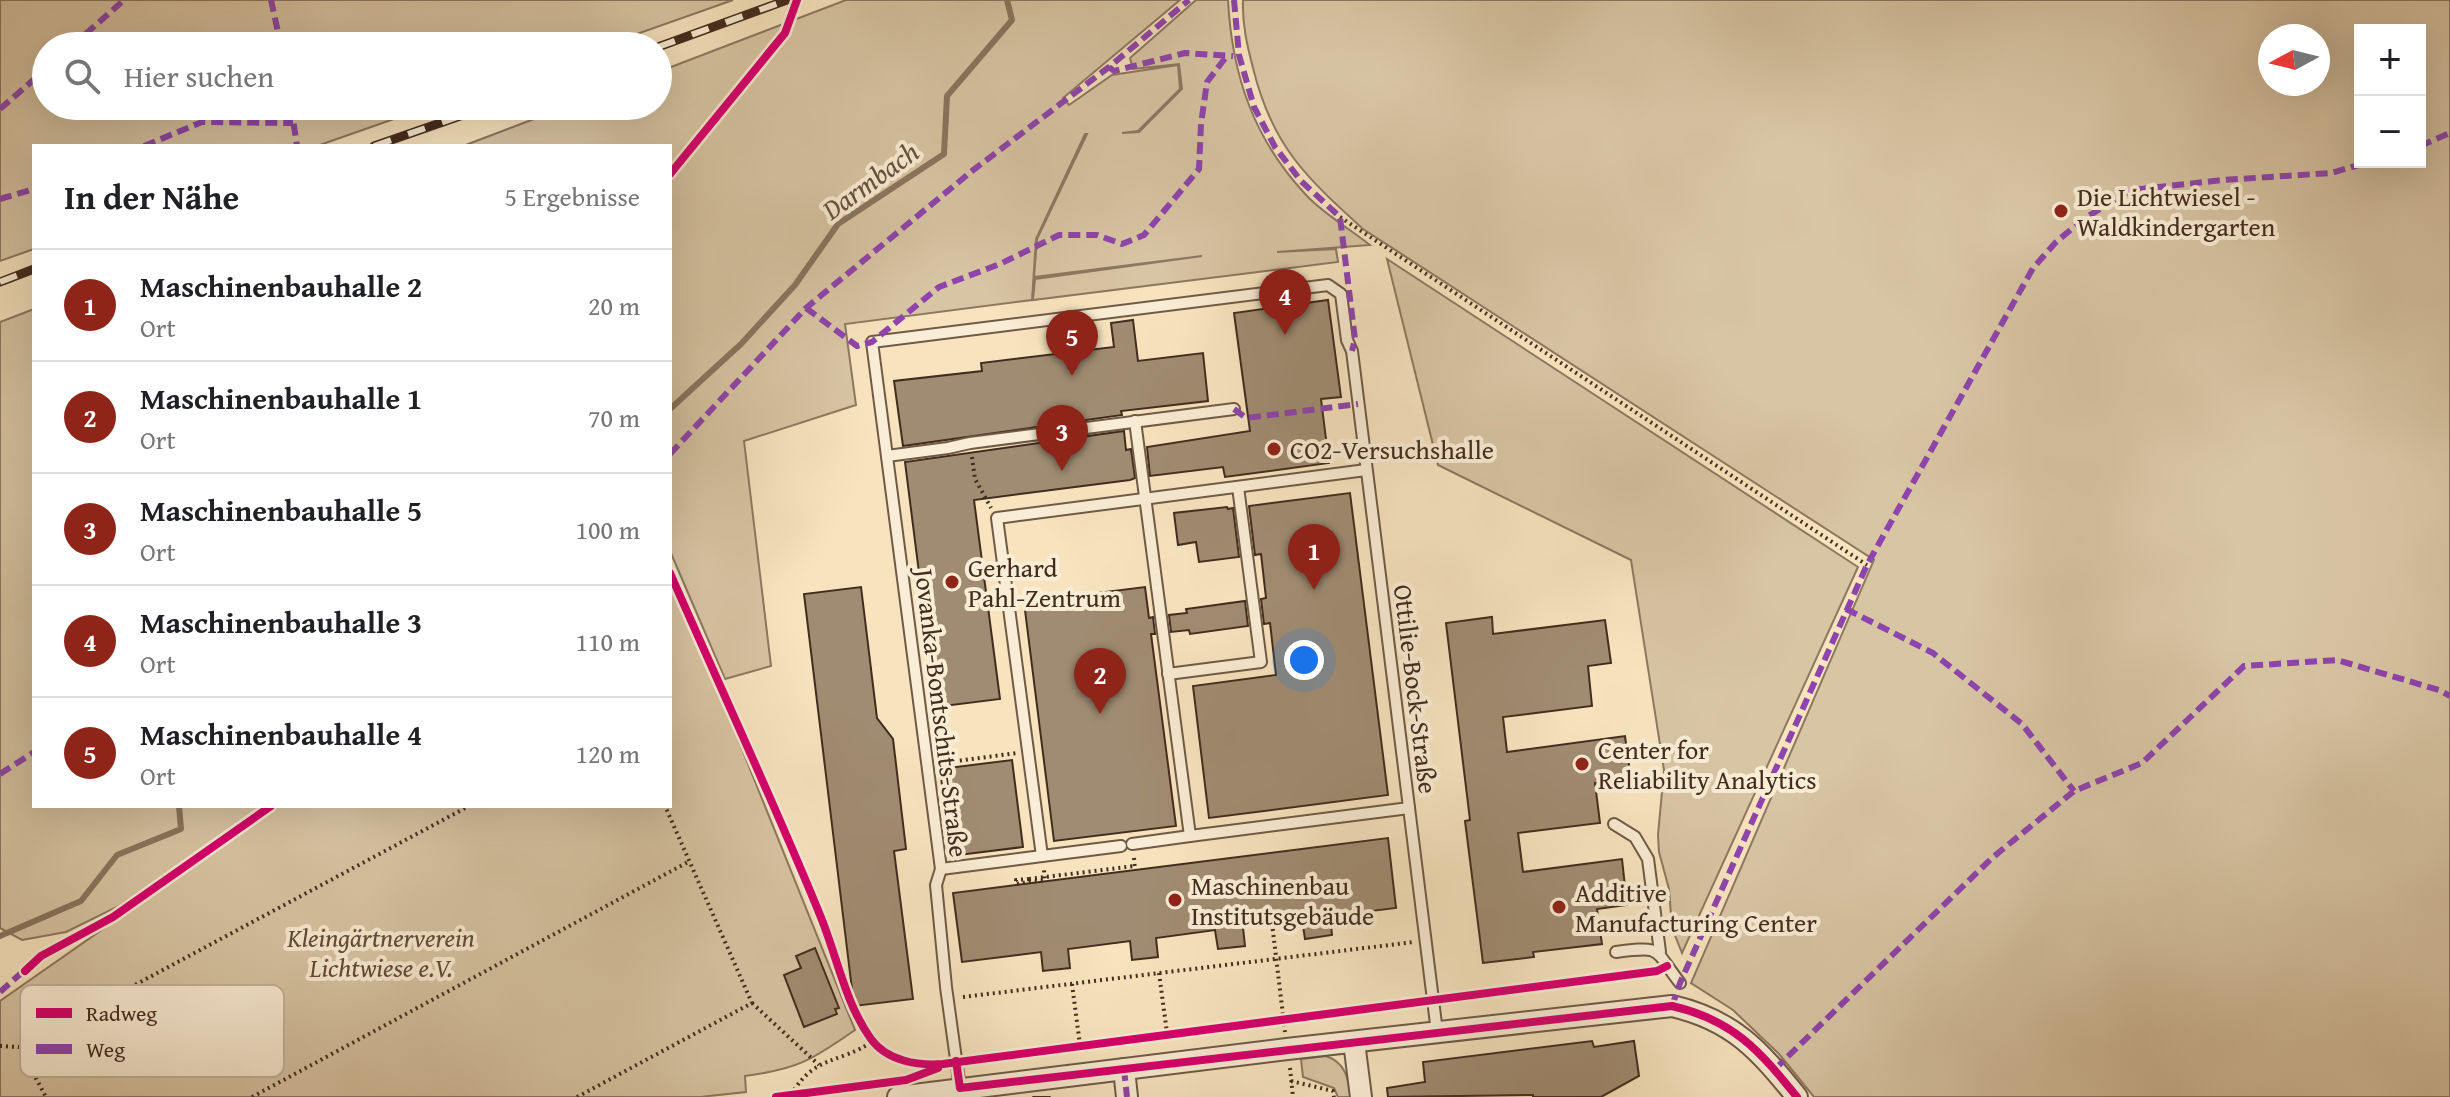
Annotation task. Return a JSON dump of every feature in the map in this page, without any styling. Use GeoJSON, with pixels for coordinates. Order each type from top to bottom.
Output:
{"type":"FeatureCollection","features":[{"type":"Feature","properties":{"kind":"street"},"geometry":{"type":"LineString","coordinates":[[898,1097],[1672,1006],[1696,1012],[1728,1028],[1756,1050],[1797,1097]]}},
{"type":"Feature","properties":{"kind":"street"},"geometry":{"type":"LineString","coordinates":[[1354,1042],[1361,1097]]}},
{"type":"Feature","properties":{"kind":"street"},"geometry":{"type":"LineString","coordinates":[[1124,1069],[1127,1097]]}},
{"type":"Feature","properties":{"kind":"lane","name":"Ottilie-Bock-Straße"},"geometry":{"type":"LineString","coordinates":[[872,342],[1328,285],[1341,294],[1347,340],[1352,351],[1437,1032]]}},
{"type":"Feature","properties":{"kind":"lane","name":"Jovanka-Bontschits-Straße"},"geometry":{"type":"LineString","coordinates":[[872,342],[941,869],[936,885],[960,1088]]}},
{"type":"Feature","properties":{"kind":"lane"},"geometry":{"type":"LineString","coordinates":[[887,456],[1234,409]]}},
{"type":"Feature","properties":{"kind":"lane"},"geometry":{"type":"LineString","coordinates":[[1135,421],[1190,836]]}},
{"type":"Feature","properties":{"kind":"lane"},"geometry":{"type":"LineString","coordinates":[[1042,856],[997,518],[1366,470]]}},
{"type":"Feature","properties":{"kind":"lane"},"geometry":{"type":"LineString","coordinates":[[1168,674],[1261,662],[1238,487]]}},
{"type":"Feature","properties":{"kind":"lane"},"geometry":{"type":"LineString","coordinates":[[941,869],[1409,808]]}},
{"type":"Feature","properties":{"kind":"lane"},"geometry":{"type":"LineString","coordinates":[[1614,824],[1635,837],[1648,859],[1660,952],[1680,983]]}},
{"type":"Feature","properties":{"kind":"lane"},"geometry":{"type":"LineString","coordinates":[[1616,952],[1660,952]]}},
{"type":"Feature","properties":{"kind":"path"},"geometry":{"type":"LineString","coordinates":[[1340,217],[1867,565]]}},
{"type":"Feature","properties":{"kind":"path"},"geometry":{"type":"LineString","coordinates":[[972,453],[975,479],[997,518]]}},
{"type":"Feature","properties":{"kind":"path"},"geometry":{"type":"LineString","coordinates":[[928,765],[1028,752]]}},
{"type":"Feature","properties":{"kind":"path"},"geometry":{"type":"LineString","coordinates":[[135,985],[465,808]]}},
{"type":"Feature","properties":{"kind":"path"},"geometry":{"type":"LineString","coordinates":[[666,808],[752,1003],[819,1065]]}},
{"type":"Feature","properties":{"kind":"path"},"geometry":{"type":"LineString","coordinates":[[1042,856],[1045,880],[1016,884],[1016,880],[1029,879],[1135,866]]}},
{"type":"Feature","properties":{"kind":"path"},"geometry":{"type":"LineString","coordinates":[[252,1097],[688,862]]}},
{"type":"Feature","properties":{"kind":"path"},"geometry":{"type":"LineString","coordinates":[[1272,923],[1286,1039]]}},
{"type":"Feature","properties":{"kind":"path"},"geometry":{"type":"LineString","coordinates":[[948,999],[1425,941]]}},
{"type":"Feature","properties":{"kind":"path"},"geometry":{"type":"LineString","coordinates":[[1159,973],[1167,1033]]}},
{"type":"Feature","properties":{"kind":"path"},"geometry":{"type":"LineString","coordinates":[[1072,984],[1080,1045]]}},
{"type":"Feature","properties":{"kind":"path"},"geometry":{"type":"LineString","coordinates":[[577,1097],[752,1003]]}},
{"type":"Feature","properties":{"kind":"path"},"geometry":{"type":"LineString","coordinates":[[791,1095],[802,1077],[819,1065],[861,1049],[873,1041]]}},
{"type":"Feature","properties":{"kind":"path"},"geometry":{"type":"LineString","coordinates":[[0,1046],[19,1047]]}},
{"type":"Feature","properties":{"kind":"path"},"geometry":{"type":"LineString","coordinates":[[1289,1060],[1293,1097]]}},
{"type":"Feature","properties":{"kind":"path"},"geometry":{"type":"LineString","coordinates":[[35,1077],[46,1097]]}},
{"type":"Feature","properties":{"kind":"path"},"geometry":{"type":"LineString","coordinates":[[1291,1081],[1333,1091],[1334,1097]]}},
{"type":"Feature","properties":{"kind":"green space"},"geometry":{"type":"Polygon","coordinates":[[[0,0],[733,0],[643,32],[32,32],[32,120],[391,120],[323,144],[32,144],[32,250],[0,261],[0,0]]]}},
{"type":"Feature","properties":{"kind":"green space"},"geometry":{"type":"Polygon","coordinates":[[[846,0],[1180,0],[1063,98],[1069,105],[1112,75],[1178,65],[1180,89],[1138,131],[1122,133],[1139,132],[1182,89],[1179,64],[1133,69],[1130,58],[1196,0],[1228,0],[1230,28],[1241,81],[1249,106],[1273,152],[1314,203],[1370,245],[1277,252],[1336,249],[1338,262],[1033,300],[1035,279],[1202,256],[1034,277],[1037,239],[1085,134],[1036,239],[1032,300],[845,324],[856,405],[744,441],[771,666],[725,679],[672,556],[672,144],[468,144],[531,120],[672,120],[672,67],[846,0]]]}},
{"type":"Feature","properties":{"kind":"green space"},"geometry":{"type":"Polygon","coordinates":[[[1243,0],[2450,0],[2450,1097],[1814,1097],[1779,1054],[1733,1010],[1691,983],[1874,560],[1363,229],[1308,176],[1281,140],[1261,95],[1244,26],[1243,0]]]}},
{"type":"Feature","properties":{"kind":"green space"},"geometry":{"type":"Polygon","coordinates":[[[1387,259],[1858,567],[1682,953],[1672,928],[1669,889],[1659,852],[1664,770],[1631,560],[1438,465],[1387,259]]]}},
{"type":"Feature","properties":{"kind":"green space"},"geometry":{"type":"Polygon","coordinates":[[[32,310],[32,808],[260,808],[119,906],[66,932],[22,940],[0,928],[0,322],[32,310]]]}},
{"type":"Feature","properties":{"kind":"green space","name":"Kleingärtnerverein Lichtwiese e.V."},"geometry":{"type":"Polygon","coordinates":[[[672,583],[703,652],[855,1030],[804,1062],[745,1076],[746,1092],[700,1097],[0,1097],[0,1001],[20,987],[20,1077],[284,1077],[284,985],[23,985],[276,808],[672,808],[672,583]]]}},
{"type":"Feature","properties":{"kind":"green space"},"geometry":{"type":"Polygon","coordinates":[[[1326,1056],[1342,1067],[1351,1097],[1338,1097],[1334,1088],[1303,1077],[1301,1059],[1326,1056]]]}},
{"type":"Feature","properties":{"kind":"building"},"geometry":{"type":"Polygon","coordinates":[[[1328,300],[1341,397],[1321,399],[1329,463],[1225,477],[1223,467],[1150,476],[1147,447],[1250,431],[1234,313],[1328,300]]]}},
{"type":"Feature","properties":{"kind":"building"},"geometry":{"type":"Polygon","coordinates":[[[1133,320],[1138,361],[1203,353],[1208,401],[1121,411],[1122,415],[903,446],[894,381],[982,371],[981,363],[1114,347],[1111,323],[1133,320]]]}},
{"type":"Feature","properties":{"kind":"building","name":"Gerhard Pahl-Zentrum"},"geometry":{"type":"Polygon","coordinates":[[[1124,431],[1126,450],[1131,449],[1135,478],[974,500],[1000,699],[936,707],[905,462],[1124,431]]]}},
{"type":"Feature","properties":{"kind":"building"},"geometry":{"type":"Polygon","coordinates":[[[1350,493],[1388,795],[1209,818],[1193,686],[1276,675],[1270,623],[1264,624],[1261,599],[1266,598],[1261,554],[1255,555],[1249,506],[1350,493]]]}},
{"type":"Feature","properties":{"kind":"building"},"geometry":{"type":"Polygon","coordinates":[[[1233,508],[1239,557],[1199,562],[1196,542],[1178,545],[1174,513],[1233,508]]]}},
{"type":"Feature","properties":{"kind":"building"},"geometry":{"type":"Polygon","coordinates":[[[861,587],[877,718],[893,739],[906,849],[894,851],[913,999],[854,1006],[804,594],[861,587]]]}},
{"type":"Feature","properties":{"kind":"building"},"geometry":{"type":"Polygon","coordinates":[[[1145,587],[1149,618],[1153,617],[1155,634],[1151,634],[1176,826],[1054,841],[1024,602],[1145,587]]]}},
{"type":"Feature","properties":{"kind":"building"},"geometry":{"type":"Polygon","coordinates":[[[1245,601],[1248,626],[1190,634],[1189,630],[1171,632],[1169,615],[1187,613],[1186,609],[1245,601]]]}},
{"type":"Feature","properties":{"kind":"building","name":"Center for Reliability Analytics"},"geometry":{"type":"Polygon","coordinates":[[[1492,617],[1493,634],[1605,620],[1611,663],[1588,666],[1592,706],[1503,717],[1507,752],[1625,736],[1631,779],[1595,783],[1600,823],[1518,833],[1523,872],[1622,859],[1627,905],[1597,909],[1602,944],[1533,952],[1534,957],[1483,963],[1465,821],[1470,820],[1446,623],[1492,617]]]}},
{"type":"Feature","properties":{"kind":"building"},"geometry":{"type":"Polygon","coordinates":[[[1012,760],[1023,847],[951,856],[940,769],[1012,760]]]}},
{"type":"Feature","properties":{"kind":"building","name":"Maschinenbau Institutsgebäude"},"geometry":{"type":"Polygon","coordinates":[[[1388,838],[1396,908],[1330,916],[1332,935],[1305,939],[1302,919],[1243,927],[1245,946],[1218,949],[1215,930],[1156,938],[1158,957],[1132,960],[1130,941],[1068,949],[1070,968],[1043,971],[1041,952],[962,962],[953,893],[1388,838]]]}},
{"type":"Feature","properties":{"kind":"building"},"geometry":{"type":"Polygon","coordinates":[[[815,948],[839,1008],[835,1009],[837,1014],[804,1027],[784,975],[801,968],[796,956],[815,948]]]}},
{"type":"Feature","properties":{"kind":"building"},"geometry":{"type":"Polygon","coordinates":[[[1592,1041],[1594,1047],[1634,1041],[1639,1076],[1601,1097],[1388,1097],[1387,1088],[1425,1082],[1423,1062],[1592,1041]]]}},
{"type":"Feature","properties":{"kind":"waterway","name":"Darmbach"},"geometry":{"type":"LineString","coordinates":[[672,407],[741,344],[795,285],[838,224],[944,154],[947,96],[1012,20],[1007,0]]}},
{"type":"Feature","properties":{"kind":"waterway","name":"Darmbach"},"geometry":{"type":"LineString","coordinates":[[0,936],[81,901],[117,855],[181,829],[179,808]]}},
{"type":"Feature","properties":{"kind":"tram line"},"geometry":{"type":"LineString","coordinates":[[1033,1097],[1050,1097]]}},
{"type":"Feature","properties":{"kind":"railway"},"geometry":{"type":"LineString","coordinates":[[672,42],[787,0]]}},
{"type":"Feature","properties":{"kind":"railway"},"geometry":{"type":"LineString","coordinates":[[380,144],[449,120]]}},
{"type":"Feature","properties":{"kind":"railway"},"geometry":{"type":"LineString","coordinates":[[0,282],[32,270]]}},
{"type":"Feature","properties":{"kind":"marked path"},"geometry":{"type":"LineString","coordinates":[[88,32],[124,0]]}},
{"type":"Feature","properties":{"kind":"marked path"},"geometry":{"type":"LineString","coordinates":[[271,0],[278,32]]}},
{"type":"Feature","properties":{"kind":"marked path"},"geometry":{"type":"LineString","coordinates":[[672,452],[806,308],[972,171],[1109,67],[1189,0]]}},
{"type":"Feature","properties":{"kind":"marked path"},"geometry":{"type":"LineString","coordinates":[[1234,0],[1239,55],[1254,107],[1275,147],[1301,181],[1340,217],[1355,339],[1352,351]]}},
{"type":"Feature","properties":{"kind":"marked path"},"geometry":{"type":"LineString","coordinates":[[1109,67],[1114,71],[1185,53],[1233,56]]}},
{"type":"Feature","properties":{"kind":"marked path"},"geometry":{"type":"LineString","coordinates":[[806,308],[857,346],[872,342],[939,287],[1000,264],[1059,235],[1097,235],[1122,244],[1144,235],[1199,169],[1207,82],[1226,57]]}},
{"type":"Feature","properties":{"kind":"marked path"},"geometry":{"type":"LineString","coordinates":[[0,109],[32,81]]}},
{"type":"Feature","properties":{"kind":"marked path"},"geometry":{"type":"LineString","coordinates":[[293,120],[297,144]]}},
{"type":"Feature","properties":{"kind":"marked path"},"geometry":{"type":"LineString","coordinates":[[149,144],[202,122],[293,123]]}},
{"type":"Feature","properties":{"kind":"marked path"},"geometry":{"type":"LineString","coordinates":[[2426,143],[2450,133]]}},
{"type":"Feature","properties":{"kind":"marked path"},"geometry":{"type":"LineString","coordinates":[[1672,1006],[1867,565],[2033,268],[2056,242],[2085,218],[2132,190],[2331,173],[2354,166]]}},
{"type":"Feature","properties":{"kind":"marked path"},"geometry":{"type":"LineString","coordinates":[[0,199],[32,190]]}},
{"type":"Feature","properties":{"kind":"marked path"},"geometry":{"type":"LineString","coordinates":[[1234,409],[1246,418],[1358,404]]}},
{"type":"Feature","properties":{"kind":"marked path"},"geometry":{"type":"LineString","coordinates":[[1846,609],[1933,653],[2022,724],[2074,791]]}},
{"type":"Feature","properties":{"kind":"marked path"},"geometry":{"type":"LineString","coordinates":[[1775,1069],[1992,858],[2074,791],[2142,763],[2244,666],[2337,660],[2450,696]]}},
{"type":"Feature","properties":{"kind":"marked path"},"geometry":{"type":"LineString","coordinates":[[0,774],[32,753]]}},
{"type":"Feature","properties":{"kind":"marked path"},"geometry":{"type":"LineString","coordinates":[[0,992],[28,967]]}},
{"type":"Feature","properties":{"kind":"marked path"},"geometry":{"type":"LineString","coordinates":[[1124,1069],[1127,1097]]}},
{"type":"Feature","properties":{"kind":"cycle path"},"geometry":{"type":"LineString","coordinates":[[672,172],[785,33],[797,0]]}},
{"type":"Feature","properties":{"kind":"cycle path"},"geometry":{"type":"LineString","coordinates":[[672,577],[802,872],[854,1010],[871,1039],[894,1057],[913,1063],[943,1064],[1657,971],[1667,966]]}},
{"type":"Feature","properties":{"kind":"cycle path"},"geometry":{"type":"LineString","coordinates":[[25,971],[41,956],[113,917],[268,808]]}},
{"type":"Feature","properties":{"kind":"cycle path"},"geometry":{"type":"LineString","coordinates":[[956,1061],[960,1088],[1672,1006],[1712,1020],[1743,1039],[1797,1097]]}},
{"type":"Feature","properties":{"kind":"cycle path"},"geometry":{"type":"LineString","coordinates":[[776,1097],[906,1080],[938,1068]]}},
{"type":"Feature","properties":{"kind":"place","name":"Die Lichtwiesel - Waldkindergarten"},"geometry":{"type":"Point","coordinates":[2061,211]}},
{"type":"Feature","properties":{"kind":"place","name":"Maschinenbauhalle 3"},"geometry":{"type":"Point","coordinates":[1285,335]}},
{"type":"Feature","properties":{"kind":"place","name":"Maschinenbauhalle 4"},"geometry":{"type":"Point","coordinates":[1072,376]}},
{"type":"Feature","properties":{"kind":"place","name":"CO2-Versuchshalle"},"geometry":{"type":"Point","coordinates":[1274,449]}},
{"type":"Feature","properties":{"kind":"place","name":"Maschinenbauhalle 5"},"geometry":{"type":"Point","coordinates":[1062,471]}},
{"type":"Feature","properties":{"kind":"place","name":"Gerhard Pahl-Zentrum"},"geometry":{"type":"Point","coordinates":[952,582]}},
{"type":"Feature","properties":{"kind":"place","name":"Maschinenbauhalle 2"},"geometry":{"type":"Point","coordinates":[1314,590]}},
{"type":"Feature","properties":{"kind":"place","name":"Maschinenbauhalle 1"},"geometry":{"type":"Point","coordinates":[1100,714]}},
{"type":"Feature","properties":{"kind":"place","name":"Center for Reliability Analytics"},"geometry":{"type":"Point","coordinates":[1582,764]}},
{"type":"Feature","properties":{"kind":"place","name":"Maschinenbau Institutsgebäude"},"geometry":{"type":"Point","coordinates":[1175,900]}},
{"type":"Feature","properties":{"kind":"place","name":"Additive Manufacturing Center"},"geometry":{"type":"Point","coordinates":[1559,907]}}]}
